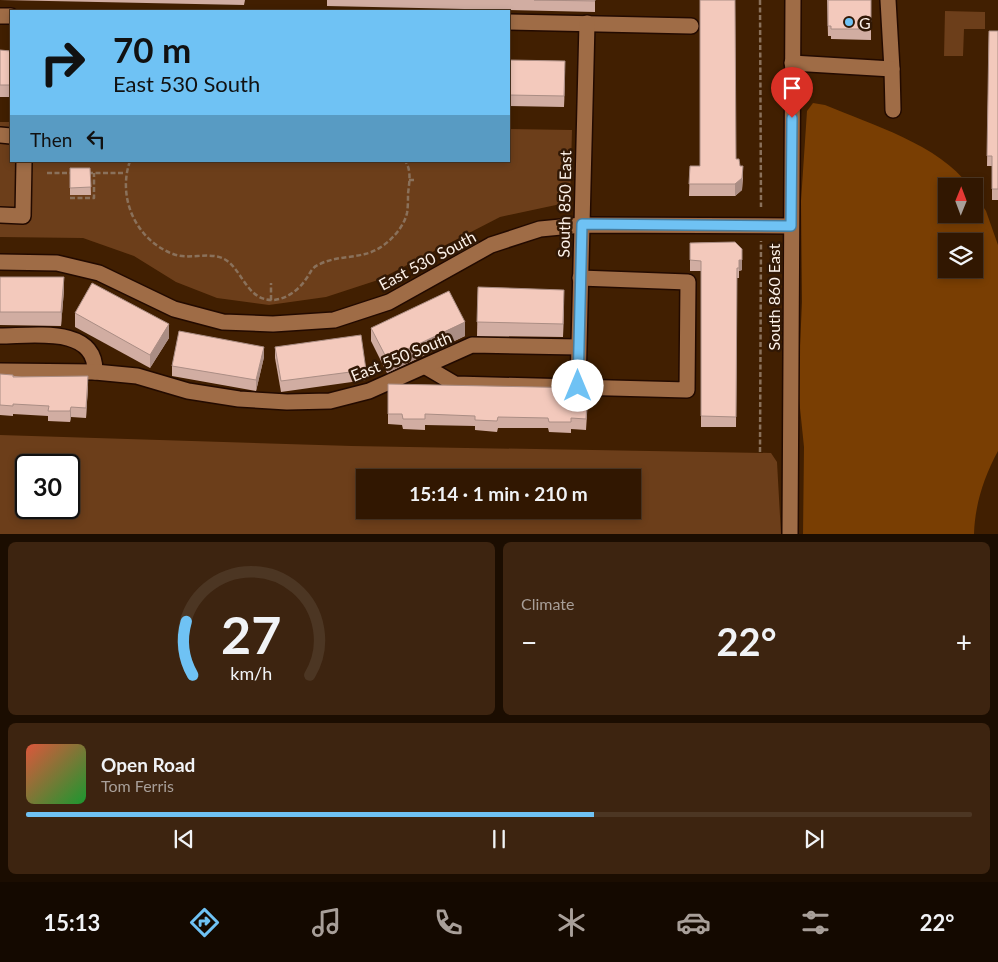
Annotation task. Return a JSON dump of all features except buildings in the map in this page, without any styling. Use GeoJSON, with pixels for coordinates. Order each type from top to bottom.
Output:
{"type":"FeatureCollection","features":[{"type":"Feature","properties":{"kind":"street","name":"South 860 East"},"geometry":{"type":"LineString","coordinates":[[790,534],[793,0]]}},
{"type":"Feature","properties":{"kind":"street"},"geometry":{"type":"LineString","coordinates":[[888,0],[893,110]]}},
{"type":"Feature","properties":{"kind":"street"},"geometry":{"type":"LineString","coordinates":[[510,22],[691,26]]}},
{"type":"Feature","properties":{"kind":"street","name":"South 850 East"},"geometry":{"type":"LineString","coordinates":[[578,386],[587,23]]}},
{"type":"Feature","properties":{"kind":"street"},"geometry":{"type":"LineString","coordinates":[[792,63],[892,69]]}},
{"type":"Feature","properties":{"kind":"street"},"geometry":{"type":"LineString","coordinates":[[0,215],[23,216],[24,162]]}},
{"type":"Feature","properties":{"kind":"street","name":"East 530 South"},"geometry":{"type":"LineString","coordinates":[[0,262],[57,263],[98,273],[174,309],[223,322],[273,324],[334,320],[389,302],[491,245],[540,228],[582,224],[791,226]]}},
{"type":"Feature","properties":{"kind":"street"},"geometry":{"type":"LineString","coordinates":[[426,367],[456,384],[687,390],[688,282],[580,278]]}},
{"type":"Feature","properties":{"kind":"street"},"geometry":{"type":"LineString","coordinates":[[0,336],[70,337],[86,347],[96,359],[95,372]]}},
{"type":"Feature","properties":{"kind":"street","name":"East 550 South"},"geometry":{"type":"LineString","coordinates":[[0,372],[95,372],[138,376],[188,391],[239,399],[287,402],[340,398],[369,391],[472,346],[578,347]]}},
{"type":"Feature","properties":{"kind":"path"},"geometry":{"type":"LineString","coordinates":[[760,0],[761,206]]}},
{"type":"Feature","properties":{"kind":"path"},"geometry":{"type":"LineString","coordinates":[[130,162],[126,173],[130,212],[139,230],[157,245],[174,255],[223,258],[238,272],[248,288],[271,300],[284,298],[295,292],[317,265],[328,260],[366,254],[380,249],[401,225],[407,213],[409,172],[405,162]]}},
{"type":"Feature","properties":{"kind":"path"},"geometry":{"type":"LineString","coordinates":[[47,173],[75,173]]}},
{"type":"Feature","properties":{"kind":"path"},"geometry":{"type":"LineString","coordinates":[[85,173],[126,173]]}},
{"type":"Feature","properties":{"kind":"path"},"geometry":{"type":"LineString","coordinates":[[70,198],[94,198],[94,173]]}},
{"type":"Feature","properties":{"kind":"path"},"geometry":{"type":"LineString","coordinates":[[409,180],[416,180]]}},
{"type":"Feature","properties":{"kind":"path"},"geometry":{"type":"LineString","coordinates":[[760,452],[761,241]]}},
{"type":"Feature","properties":{"kind":"path"},"geometry":{"type":"LineString","coordinates":[[271,283],[271,300]]}},
{"type":"Feature","properties":{"kind":"shaded area"},"geometry":{"type":"Polygon","coordinates":[[[945,11],[985,12],[985,29],[964,29],[963,56],[944,56],[945,11]]]}},
{"type":"Feature","properties":{"kind":"shaded area"},"geometry":{"type":"Polygon","coordinates":[[[813,103],[825,105],[903,137],[923,147],[956,172],[962,178],[938,178],[938,223],[983,223],[983,206],[998,245],[998,451],[981,491],[976,512],[974,534],[803,534],[804,447],[798,389],[802,302],[801,201],[807,111],[813,103]]]}},
{"type":"Feature","properties":{"kind":"shaded area"},"geometry":{"type":"Polygon","coordinates":[[[0,122],[10,122],[10,162],[510,162],[510,129],[572,130],[570,202],[500,217],[378,280],[326,297],[269,305],[217,298],[176,282],[134,256],[83,238],[0,237],[0,122]]]}},
{"type":"Feature","properties":{"kind":"shaded area"},"geometry":{"type":"Polygon","coordinates":[[[0,435],[352,446],[771,453],[777,462],[781,534],[0,534],[0,435]]]}},
{"type":"Feature","properties":{"kind":"place","name":"G"},"geometry":{"type":"Point","coordinates":[849,22]}},
{"type":"Feature","properties":{"kind":"route"},"geometry":{"type":"LineString","coordinates":[[578,386],[582,224],[791,226],[792,118]]}}]}
